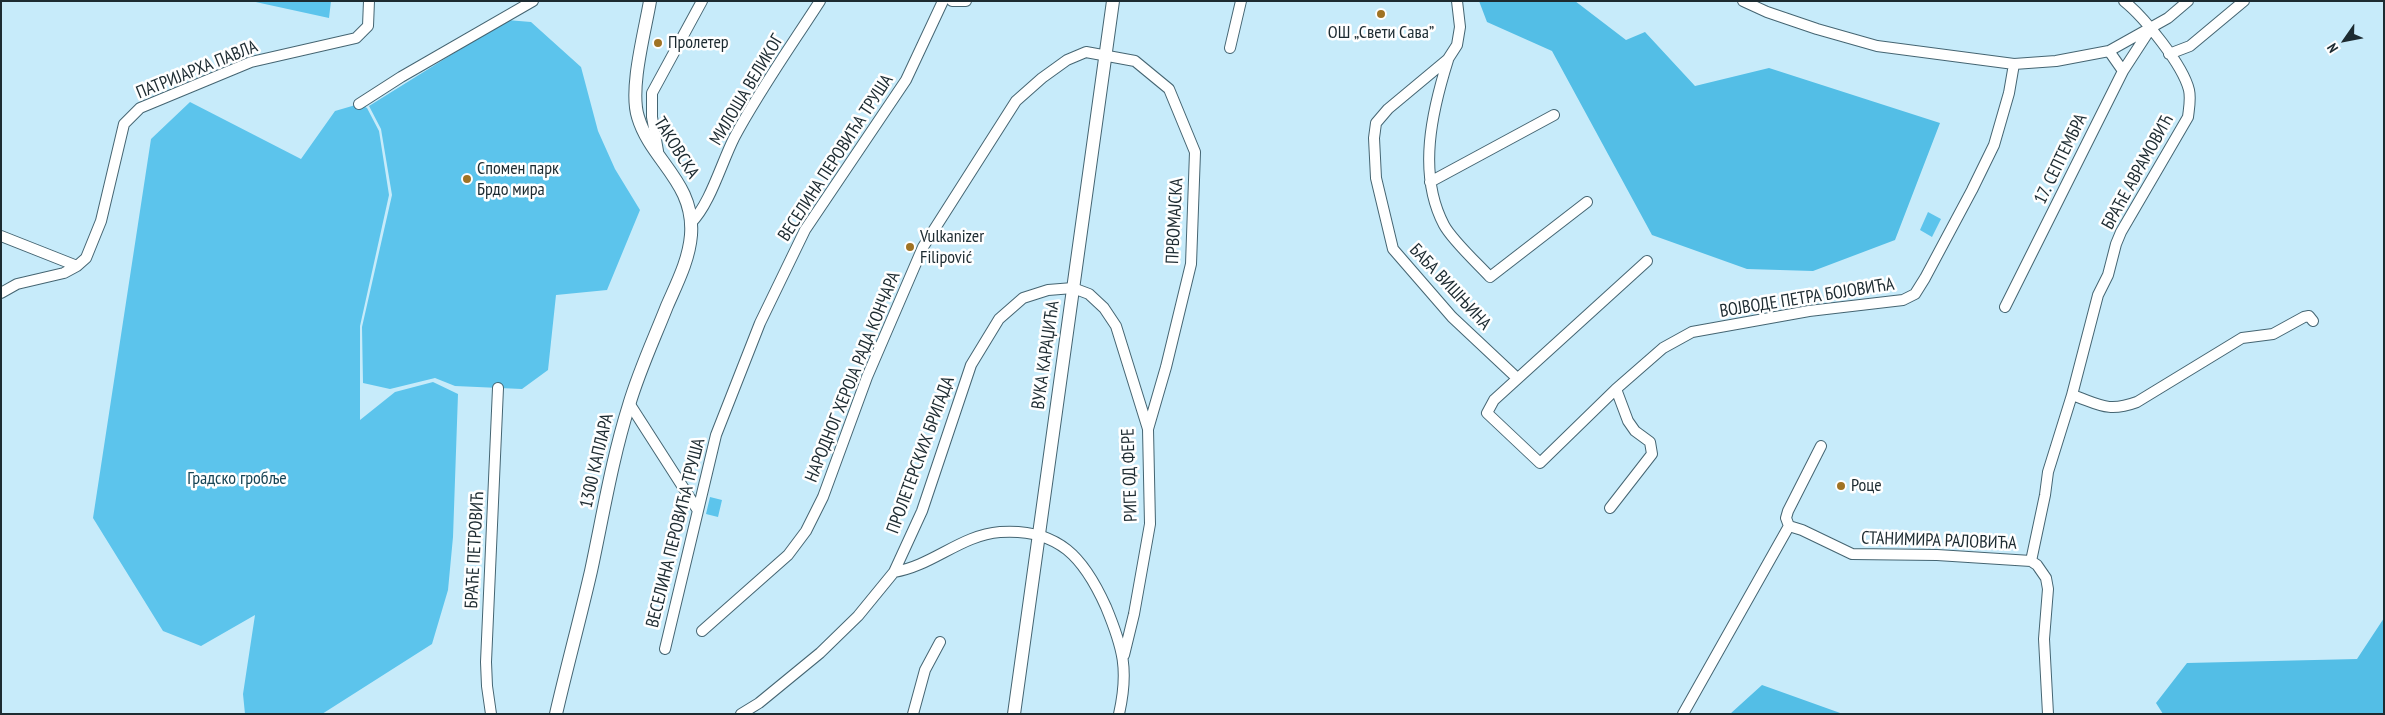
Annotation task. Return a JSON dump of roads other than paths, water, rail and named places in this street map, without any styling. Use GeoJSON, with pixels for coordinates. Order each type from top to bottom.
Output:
{"type":"FeatureCollection","features":[{"type":"Feature","properties":{"kind":"street","name":"ПАТРИЈАРХА ПАВЛА"},"geometry":{"type":"LineString","coordinates":[[78,266],[86,258],[101,221],[124,124],[140,108],[251,62],[356,38],[368,26],[369,1]]}},
{"type":"Feature","properties":{"kind":"street","name":"ТАКОВСКА"},"geometry":{"type":"LineString","coordinates":[[650,1],[636,84],[635,104],[641,126],[686,196],[691,223]]}},
{"type":"Feature","properties":{"kind":"street"},"geometry":{"type":"LineString","coordinates":[[658,152],[652,116],[652,93],[702,1]]}},
{"type":"Feature","properties":{"kind":"street","name":"МИЛОША ВЕЛИКОГ"},"geometry":{"type":"LineString","coordinates":[[691,223],[702,210],[721,165],[745,120],[820,1]]}},
{"type":"Feature","properties":{"kind":"street","name":"ВЕСЕЛИНА ПЕРОВИЋА ТРУША"},"geometry":{"type":"LineString","coordinates":[[665,649],[716,435],[760,323],[801,238],[906,80],[943,1]]}},
{"type":"Feature","properties":{"kind":"street"},"geometry":{"type":"LineString","coordinates":[[952,1],[966,1]]}},
{"type":"Feature","properties":{"kind":"street","name":"ВУКА КАРАЏИЋА"},"geometry":{"type":"LineString","coordinates":[[1014,714],[1113,1]]}},
{"type":"Feature","properties":{"kind":"street"},"geometry":{"type":"LineString","coordinates":[[1230,48],[1241,1]]}},
{"type":"Feature","properties":{"kind":"street","name":"БАБА ВИШЊИНА"},"geometry":{"type":"LineString","coordinates":[[1457,1],[1460,10],[1460,27],[1457,45],[1448,59],[1381,116],[1376,123],[1374,138],[1376,178],[1393,249],[1452,316],[1517,378]]}},
{"type":"Feature","properties":{"kind":"street"},"geometry":{"type":"LineString","coordinates":[[1743,1],[1800,23],[1877,46],[2014,64],[2056,60],[2109,51],[2150,28],[2176,6],[2188,1]]}},
{"type":"Feature","properties":{"kind":"street","name":"БРАЋЕ АВРАМОВИЋ"},"geometry":{"type":"LineString","coordinates":[[2031,561],[2048,472],[2072,394],[2098,296],[2108,274],[2121,232],[2188,117],[2189,90],[2183,75],[2150,28],[2124,1]]}},
{"type":"Feature","properties":{"kind":"street"},"geometry":{"type":"LineString","coordinates":[[2169,54],[2190,46],[2244,1]]}},
{"type":"Feature","properties":{"kind":"street"},"geometry":{"type":"LineString","coordinates":[[359,104],[527,2]]}},
{"type":"Feature","properties":{"kind":"street","name":"17. СЕПТЕМБРА"},"geometry":{"type":"LineString","coordinates":[[2005,308],[2123,71],[2150,28]]}},
{"type":"Feature","properties":{"kind":"street"},"geometry":{"type":"LineString","coordinates":[[2109,51],[2123,71]]}},
{"type":"Feature","properties":{"kind":"street","name":"НАРОДНОГ ХЕРОЈА РАДА КОНЧАРА"},"geometry":{"type":"LineString","coordinates":[[702,631],[781,561],[806,530],[823,497],[867,377],[923,247],[1016,100],[1067,60],[1086,52],[1106,55]]}},
{"type":"Feature","properties":{"kind":"street","name":"ПРВОМАЈСКА"},"geometry":{"type":"LineString","coordinates":[[1106,55],[1135,61],[1169,89],[1195,152],[1191,264],[1166,367],[1148,429]]}},
{"type":"Feature","properties":{"kind":"street"},"geometry":{"type":"LineString","coordinates":[[1448,59],[1436,98],[1430,147],[1430,188],[1444,226],[1490,277],[1587,202]]}},
{"type":"Feature","properties":{"kind":"street","name":"ВОЈВОДЕ ПЕТРА БОЈОВИЋА"},"geometry":{"type":"LineString","coordinates":[[1517,378],[1494,400],[1487,413],[1540,463],[1616,389],[1663,348],[1692,332],[1809,312],[1903,300],[1915,294],[1960,215],[1994,145],[2009,93],[2014,64]]}},
{"type":"Feature","properties":{"kind":"street"},"geometry":{"type":"LineString","coordinates":[[1430,182],[1554,115]]}},
{"type":"Feature","properties":{"kind":"street","name":"1300 КАПЛАРА"},"geometry":{"type":"LineString","coordinates":[[556,714],[629,403],[685,262],[690,244],[691,223]]}},
{"type":"Feature","properties":{"kind":"street"},"geometry":{"type":"LineString","coordinates":[[1,236],[78,266]]}},
{"type":"Feature","properties":{"kind":"street"},"geometry":{"type":"LineString","coordinates":[[1517,378],[1647,261]]}},
{"type":"Feature","properties":{"kind":"street"},"geometry":{"type":"LineString","coordinates":[[1,293],[17,284],[64,273],[78,266]]}},
{"type":"Feature","properties":{"kind":"street","name":"РИГЕ ОД ФЕРЕ"},"geometry":{"type":"LineString","coordinates":[[1073,288],[1089,294],[1104,308],[1116,326],[1148,429],[1150,524],[1134,614],[1124,655]]}},
{"type":"Feature","properties":{"kind":"street","name":"ПРОЛЕТЕРСКИХ БРИГАДА"},"geometry":{"type":"LineString","coordinates":[[742,714],[820,653],[858,616],[894,572],[922,511],[970,365],[1000,319],[1023,298],[1048,290],[1073,288]]}},
{"type":"Feature","properties":{"kind":"street"},"geometry":{"type":"LineString","coordinates":[[2072,394],[2097,405],[2122,408],[2137,402],[2242,338],[2273,334],[2304,317],[2309,316],[2313,321]]}},
{"type":"Feature","properties":{"kind":"street","name":"БРАЋЕ ПЕТРОВИЋ"},"geometry":{"type":"LineString","coordinates":[[491,714],[486,662],[498,388]]}},
{"type":"Feature","properties":{"kind":"street"},"geometry":{"type":"LineString","coordinates":[[1610,508],[1652,454],[1650,442],[1635,431],[1628,421],[1616,389]]}},
{"type":"Feature","properties":{"kind":"street"},"geometry":{"type":"LineString","coordinates":[[629,403],[697,509]]}},
{"type":"Feature","properties":{"kind":"street"},"geometry":{"type":"LineString","coordinates":[[1683,714],[1789,526],[1786,518],[1788,511],[1821,446]]}},
{"type":"Feature","properties":{"kind":"street","name":"СТАНИМИРА РАЛОВИЋА"},"geometry":{"type":"LineString","coordinates":[[1789,526],[1802,530],[1852,554],[1937,555],[2031,561],[2037,565],[2046,578],[2048,589],[2044,639],[2048,714]]}},
{"type":"Feature","properties":{"kind":"street"},"geometry":{"type":"LineString","coordinates":[[894,572],[908,570],[971,538],[1000,532],[1039,535],[1064,547],[1077,557],[1087,569],[1111,618],[1124,655],[1125,678],[1119,714]]}},
{"type":"Feature","properties":{"kind":"street"},"geometry":{"type":"LineString","coordinates":[[913,714],[925,670],[940,642]]}},
{"type":"Feature","properties":{"kind":"place","name":"ОШ „Свети Сава”"},"geometry":{"type":"Point","coordinates":[1381,14]}},
{"type":"Feature","properties":{"kind":"place","name":"Пролетер"},"geometry":{"type":"Point","coordinates":[658,43]}},
{"type":"Feature","properties":{"kind":"place","name":"Спомен парк Брдо мира"},"geometry":{"type":"Point","coordinates":[467,179]}},
{"type":"Feature","properties":{"kind":"place","name":"Vulkanizer Filipović"},"geometry":{"type":"Point","coordinates":[910,247]}},
{"type":"Feature","properties":{"kind":"place","name":"Роце"},"geometry":{"type":"Point","coordinates":[1841,486]}},
{"type":"Feature","properties":{"kind":"park label","name":"Градско гробље"},"geometry":{"type":"Point","coordinates":[237,479]}}]}
